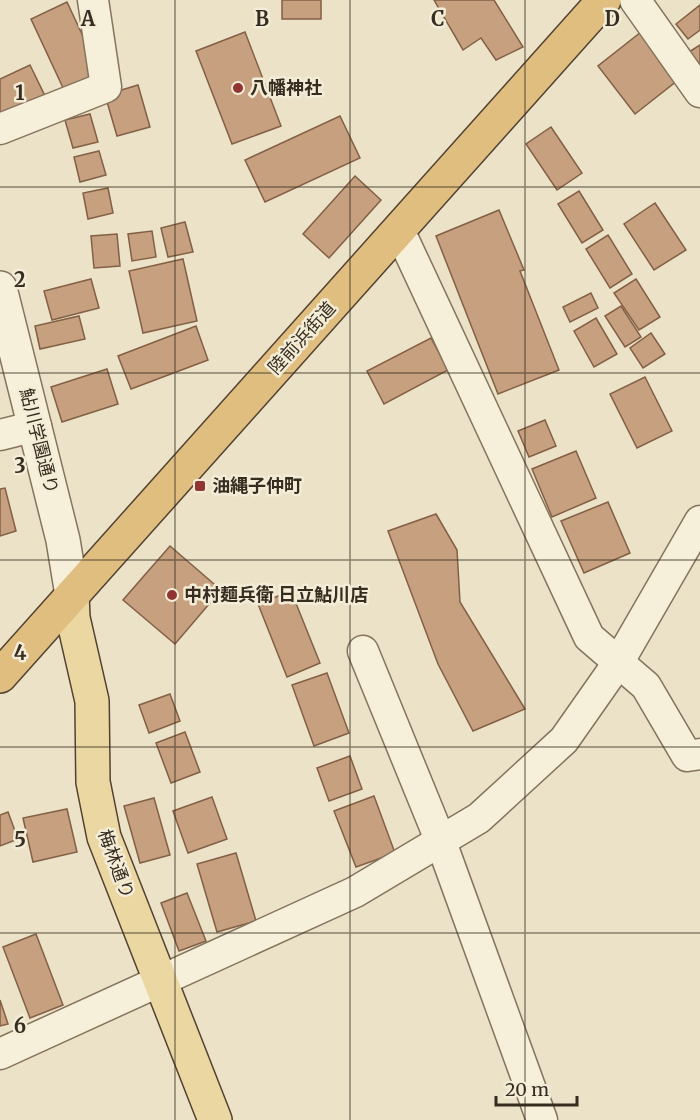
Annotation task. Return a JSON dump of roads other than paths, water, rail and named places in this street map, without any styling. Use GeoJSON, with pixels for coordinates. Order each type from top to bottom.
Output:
{"type":"FeatureCollection","features":[{"type":"Feature","properties":{"kind":"highway","name":"陸前浜街道"},"geometry":{"type":"LineString","coordinates":[[0,676],[604,0]]}},
{"type":"Feature","properties":{"kind":"main road","name":"梅林通り"},"geometry":{"type":"LineString","coordinates":[[72,595],[73,618],[92,701],[93,782],[104,837],[215,1120]]}},
{"type":"Feature","properties":{"kind":"street"},"geometry":{"type":"LineString","coordinates":[[0,129],[106,87],[93,0]]}},
{"type":"Feature","properties":{"kind":"street"},"geometry":{"type":"LineString","coordinates":[[635,0],[700,92]]}},
{"type":"Feature","properties":{"kind":"street"},"geometry":{"type":"LineString","coordinates":[[399,230],[589,637],[646,686],[687,756],[700,754]]}},
{"type":"Feature","properties":{"kind":"street","name":"鮎川学園通り"},"geometry":{"type":"LineString","coordinates":[[0,288],[63,540],[72,595]]}},
{"type":"Feature","properties":{"kind":"street"},"geometry":{"type":"LineString","coordinates":[[0,435],[36,426]]}},
{"type":"Feature","properties":{"kind":"street"},"geometry":{"type":"LineString","coordinates":[[0,1054],[355,892],[479,818],[564,740],[618,663],[700,521]]}},
{"type":"Feature","properties":{"kind":"street"},"geometry":{"type":"LineString","coordinates":[[363,651],[441,842],[542,1120]]}},
{"type":"Feature","properties":{"kind":"place","name":"八幡神社"},"geometry":{"type":"Point","coordinates":[238,88]}},
{"type":"Feature","properties":{"kind":"place","name":"油縄子仲町"},"geometry":{"type":"Point","coordinates":[200,486]}},
{"type":"Feature","properties":{"kind":"place","name":"中村麺兵衛 日立鮎川店"},"geometry":{"type":"Point","coordinates":[172,595]}}]}
